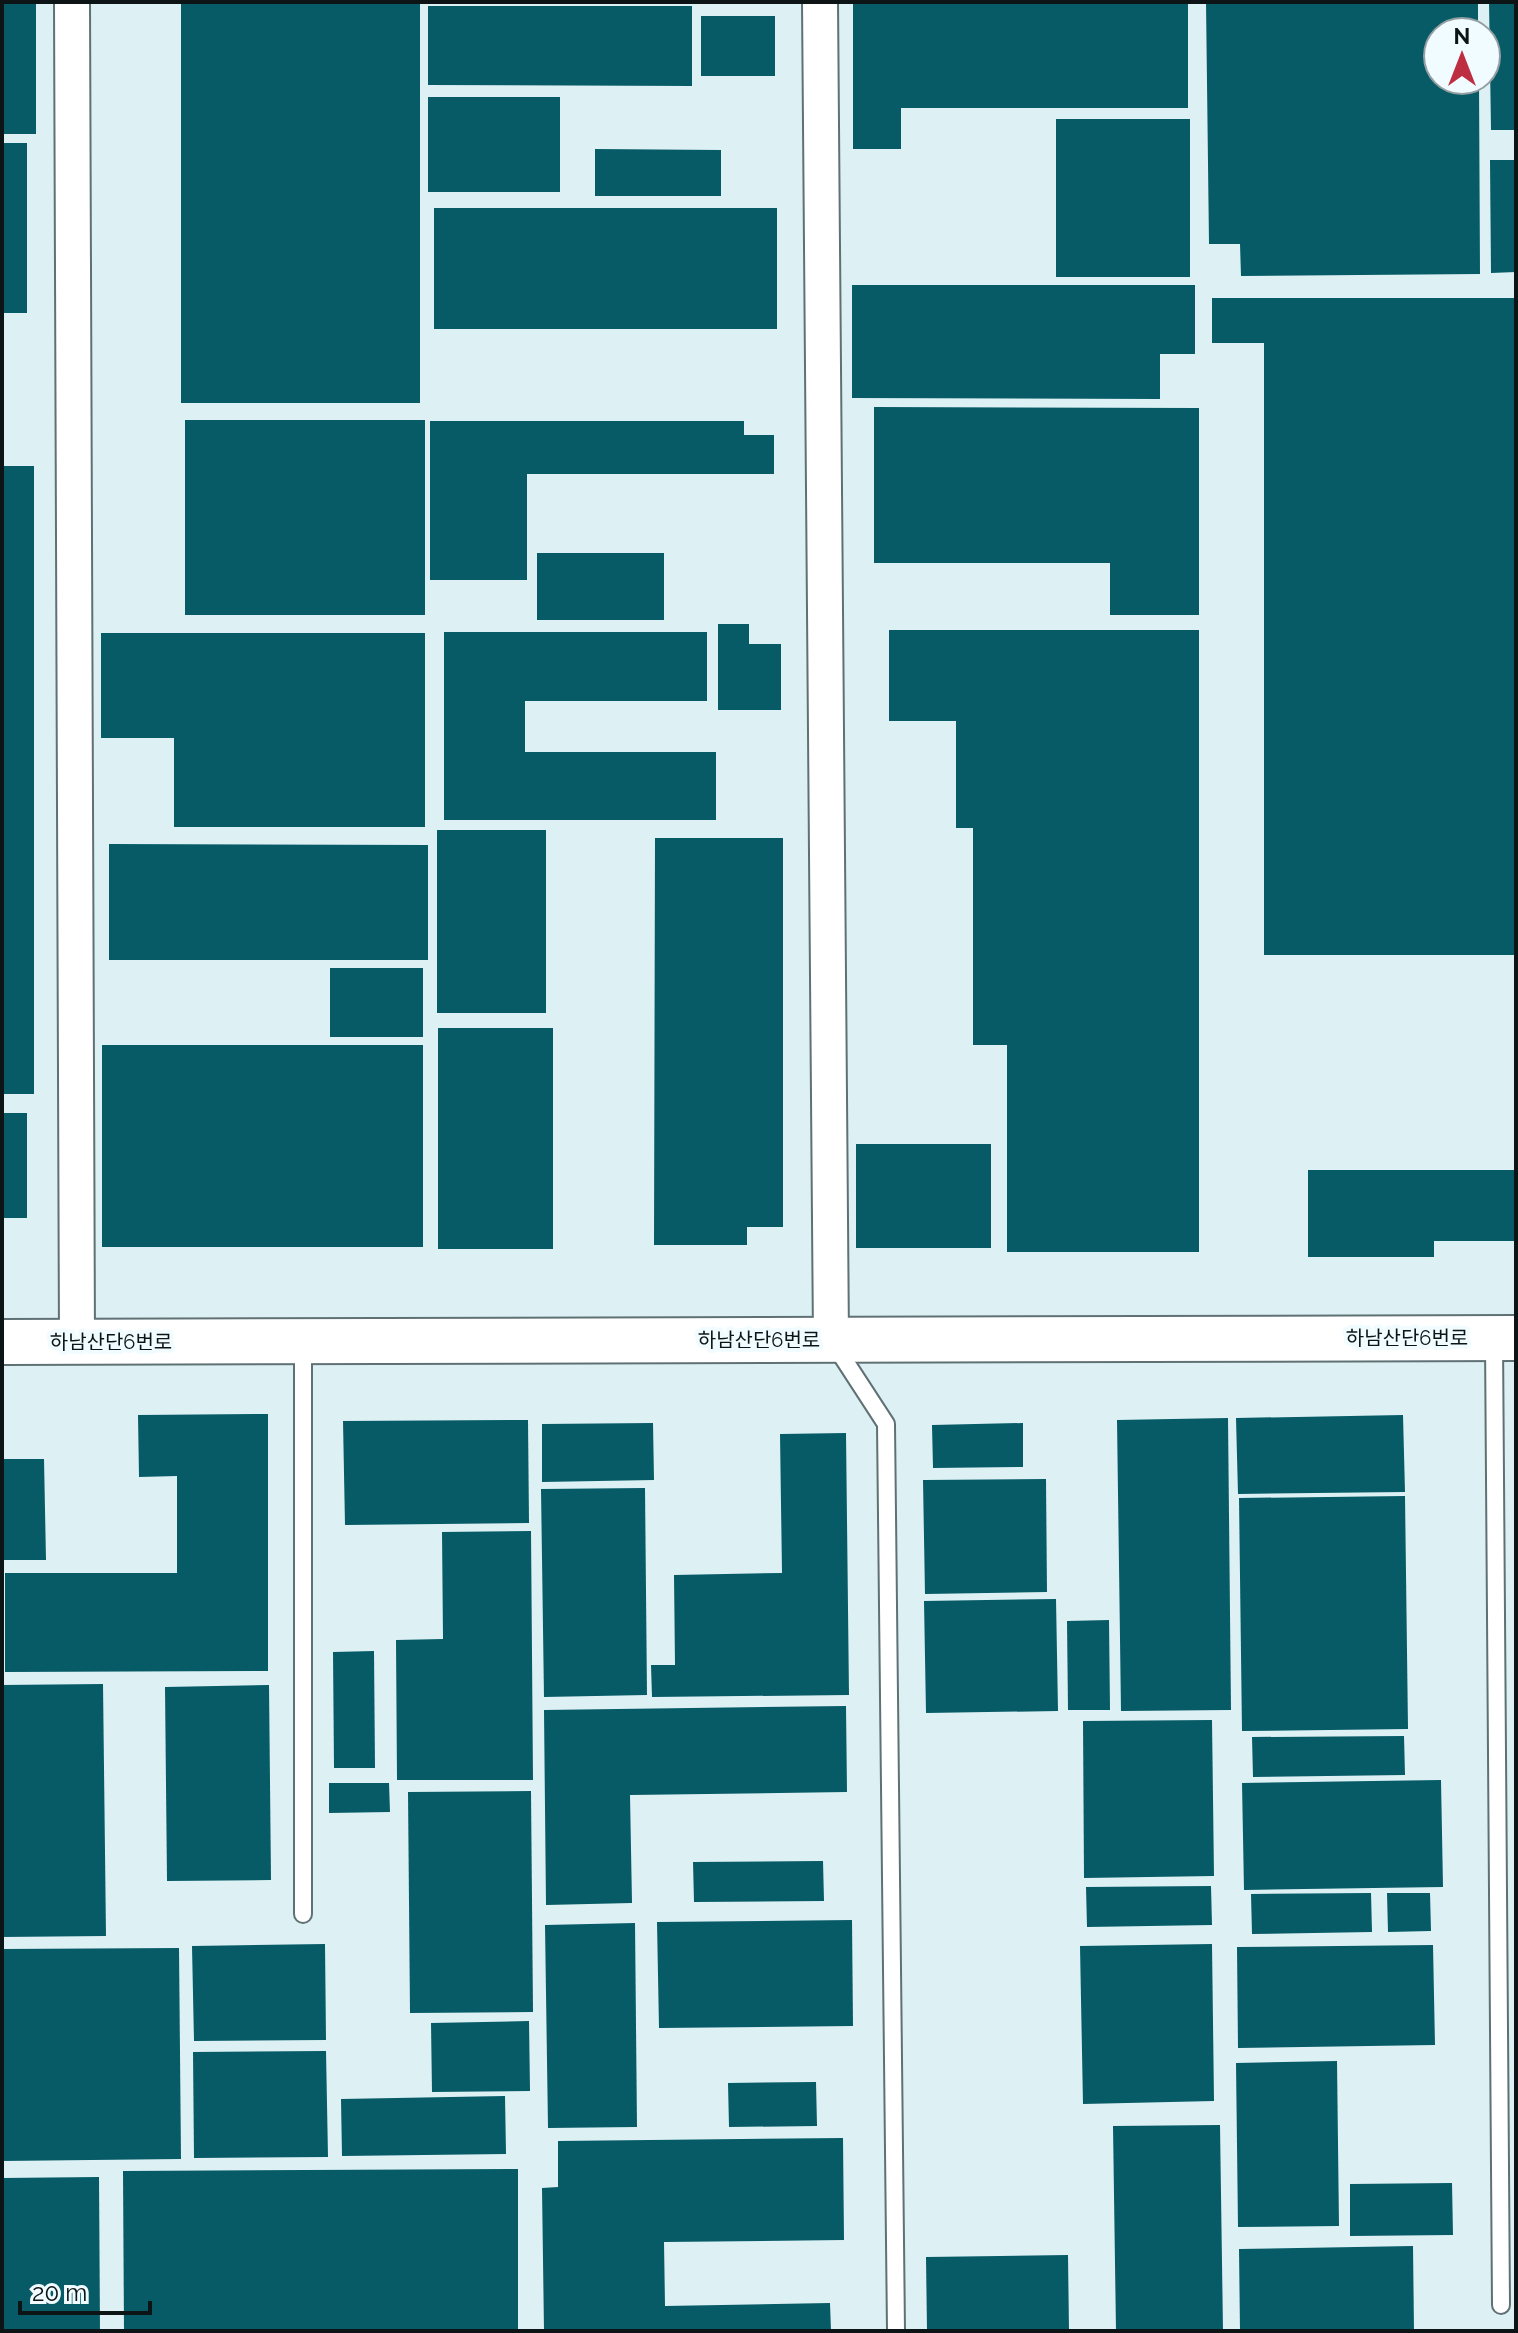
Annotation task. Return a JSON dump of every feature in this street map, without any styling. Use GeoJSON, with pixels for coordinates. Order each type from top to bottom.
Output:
{"type":"FeatureCollection","features":[{"type":"Feature","properties":{"kind":"street"},"geometry":{"type":"LineString","coordinates":[[72,2],[77,1342]]}},
{"type":"Feature","properties":{"kind":"street"},"geometry":{"type":"LineString","coordinates":[[820,2],[831,1340]]}},
{"type":"Feature","properties":{"kind":"street","name":"하남산단6번로"},"geometry":{"type":"LineString","coordinates":[[2,1342],[1505,1338]]}},
{"type":"Feature","properties":{"kind":"lane"},"geometry":{"type":"LineString","coordinates":[[1501,2305],[1505,1338]]}},
{"type":"Feature","properties":{"kind":"lane"},"geometry":{"type":"LineString","coordinates":[[831,1340],[886,1424],[896,2331]]}},
{"type":"Feature","properties":{"kind":"lane"},"geometry":{"type":"LineString","coordinates":[[303,1341],[303,1914]]}},
{"type":"Feature","properties":{"kind":"building"},"geometry":{"type":"Polygon","coordinates":[[[2,2],[36,2],[36,134],[2,134],[2,2]]]}},
{"type":"Feature","properties":{"kind":"building"},"geometry":{"type":"Polygon","coordinates":[[[181,2],[420,2],[420,403],[181,403],[181,2]]]}},
{"type":"Feature","properties":{"kind":"building"},"geometry":{"type":"Polygon","coordinates":[[[853,2],[1188,2],[1188,108],[901,108],[901,149],[853,149],[853,2]]]}},
{"type":"Feature","properties":{"kind":"building"},"geometry":{"type":"Polygon","coordinates":[[[1206,2],[1478,2],[1478,16],[1422,16],[1422,96],[1479,96],[1480,274],[1241,276],[1240,244],[1209,244],[1206,2]]]}},
{"type":"Feature","properties":{"kind":"building"},"geometry":{"type":"Polygon","coordinates":[[[1489,2],[1516,2],[1516,130],[1491,130],[1490,96],[1502,96],[1502,16],[1489,16],[1489,2]]]}},
{"type":"Feature","properties":{"kind":"building"},"geometry":{"type":"Polygon","coordinates":[[[428,6],[692,6],[692,86],[428,85],[428,6]]]}},
{"type":"Feature","properties":{"kind":"building"},"geometry":{"type":"Polygon","coordinates":[[[701,16],[775,16],[775,76],[701,76],[701,16]]]}},
{"type":"Feature","properties":{"kind":"building"},"geometry":{"type":"Polygon","coordinates":[[[428,97],[560,97],[560,192],[428,192],[428,97]]]}},
{"type":"Feature","properties":{"kind":"building"},"geometry":{"type":"Polygon","coordinates":[[[1056,119],[1190,119],[1190,277],[1056,277],[1056,119]]]}},
{"type":"Feature","properties":{"kind":"building"},"geometry":{"type":"Polygon","coordinates":[[[2,143],[27,143],[27,313],[2,313],[2,143]]]}},
{"type":"Feature","properties":{"kind":"building"},"geometry":{"type":"Polygon","coordinates":[[[595,149],[721,150],[721,196],[595,196],[595,149]]]}},
{"type":"Feature","properties":{"kind":"building"},"geometry":{"type":"Polygon","coordinates":[[[1490,160],[1516,160],[1516,272],[1491,273],[1490,160]]]}},
{"type":"Feature","properties":{"kind":"building"},"geometry":{"type":"Polygon","coordinates":[[[434,208],[777,208],[777,329],[434,329],[434,208]]]}},
{"type":"Feature","properties":{"kind":"building"},"geometry":{"type":"Polygon","coordinates":[[[852,285],[1195,285],[1195,354],[1160,354],[1160,399],[852,398],[852,285]]]}},
{"type":"Feature","properties":{"kind":"building"},"geometry":{"type":"Polygon","coordinates":[[[1212,298],[1516,298],[1516,955],[1264,955],[1264,343],[1212,343],[1212,298]]]}},
{"type":"Feature","properties":{"kind":"building"},"geometry":{"type":"Polygon","coordinates":[[[874,407],[1199,408],[1199,615],[1110,615],[1110,563],[874,563],[874,407]]]}},
{"type":"Feature","properties":{"kind":"building"},"geometry":{"type":"Polygon","coordinates":[[[185,420],[425,420],[425,615],[185,615],[185,420]]]}},
{"type":"Feature","properties":{"kind":"building"},"geometry":{"type":"Polygon","coordinates":[[[430,421],[744,421],[744,435],[774,435],[774,474],[527,474],[527,580],[430,580],[430,421]]]}},
{"type":"Feature","properties":{"kind":"building"},"geometry":{"type":"Polygon","coordinates":[[[2,466],[34,466],[34,1094],[2,1094],[2,466]]]}},
{"type":"Feature","properties":{"kind":"building"},"geometry":{"type":"Polygon","coordinates":[[[537,553],[664,553],[664,620],[537,620],[537,553]]]}},
{"type":"Feature","properties":{"kind":"building"},"geometry":{"type":"Polygon","coordinates":[[[718,624],[749,624],[749,644],[781,644],[781,710],[718,710],[718,624]]]}},
{"type":"Feature","properties":{"kind":"building"},"geometry":{"type":"Polygon","coordinates":[[[889,630],[1199,630],[1199,1252],[1007,1252],[1007,1045],[973,1045],[973,828],[956,828],[956,721],[889,721],[889,630]]]}},
{"type":"Feature","properties":{"kind":"building"},"geometry":{"type":"Polygon","coordinates":[[[444,632],[707,632],[707,701],[525,701],[525,752],[716,752],[716,820],[444,820],[444,632]]]}},
{"type":"Feature","properties":{"kind":"building"},"geometry":{"type":"Polygon","coordinates":[[[101,633],[425,633],[425,827],[174,827],[174,738],[101,738],[101,633]]]}},
{"type":"Feature","properties":{"kind":"building"},"geometry":{"type":"Polygon","coordinates":[[[437,830],[546,830],[546,1013],[437,1013],[437,830]]]}},
{"type":"Feature","properties":{"kind":"building"},"geometry":{"type":"Polygon","coordinates":[[[655,838],[783,838],[783,1227],[747,1227],[747,1245],[654,1245],[655,838]]]}},
{"type":"Feature","properties":{"kind":"building"},"geometry":{"type":"Polygon","coordinates":[[[109,844],[428,845],[428,960],[109,960],[109,844]]]}},
{"type":"Feature","properties":{"kind":"building"},"geometry":{"type":"Polygon","coordinates":[[[330,968],[423,968],[423,1037],[330,1037],[330,968]]]}},
{"type":"Feature","properties":{"kind":"building"},"geometry":{"type":"Polygon","coordinates":[[[438,1028],[553,1028],[553,1249],[438,1249],[438,1028]]]}},
{"type":"Feature","properties":{"kind":"building"},"geometry":{"type":"Polygon","coordinates":[[[102,1045],[423,1045],[423,1247],[102,1247],[102,1045]]]}},
{"type":"Feature","properties":{"kind":"building"},"geometry":{"type":"Polygon","coordinates":[[[2,1113],[27,1113],[27,1218],[2,1218],[2,1113]]]}},
{"type":"Feature","properties":{"kind":"building"},"geometry":{"type":"Polygon","coordinates":[[[856,1144],[991,1144],[991,1248],[856,1248],[856,1144]]]}},
{"type":"Feature","properties":{"kind":"building"},"geometry":{"type":"Polygon","coordinates":[[[1308,1170],[1516,1170],[1516,1241],[1434,1241],[1434,1257],[1308,1257],[1308,1170]]]}},
{"type":"Feature","properties":{"kind":"building"},"geometry":{"type":"Polygon","coordinates":[[[268,1414],[268,1671],[5,1672],[5,1573],[177,1573],[177,1476],[139,1477],[138,1415],[268,1414]]]}},
{"type":"Feature","properties":{"kind":"building"},"geometry":{"type":"Polygon","coordinates":[[[1403,1415],[1405,1492],[1238,1494],[1236,1418],[1403,1415]]]}},
{"type":"Feature","properties":{"kind":"building"},"geometry":{"type":"Polygon","coordinates":[[[1228,1418],[1231,1710],[1121,1711],[1117,1420],[1228,1418]]]}},
{"type":"Feature","properties":{"kind":"building"},"geometry":{"type":"Polygon","coordinates":[[[528,1420],[529,1523],[345,1525],[343,1421],[528,1420]]]}},
{"type":"Feature","properties":{"kind":"building"},"geometry":{"type":"Polygon","coordinates":[[[653,1423],[654,1480],[542,1482],[542,1424],[653,1423]]]}},
{"type":"Feature","properties":{"kind":"building"},"geometry":{"type":"Polygon","coordinates":[[[1023,1423],[1023,1467],[933,1468],[932,1425],[1023,1423]]]}},
{"type":"Feature","properties":{"kind":"building"},"geometry":{"type":"Polygon","coordinates":[[[846,1433],[849,1695],[652,1697],[651,1665],[675,1665],[674,1575],[782,1573],[780,1434],[846,1433]]]}},
{"type":"Feature","properties":{"kind":"building"},"geometry":{"type":"Polygon","coordinates":[[[2,1459],[44,1459],[46,1560],[2,1560],[2,1459]]]}},
{"type":"Feature","properties":{"kind":"building"},"geometry":{"type":"Polygon","coordinates":[[[1046,1479],[1047,1592],[925,1594],[923,1480],[1046,1479]]]}},
{"type":"Feature","properties":{"kind":"building"},"geometry":{"type":"Polygon","coordinates":[[[645,1488],[647,1695],[544,1697],[541,1489],[645,1488]]]}},
{"type":"Feature","properties":{"kind":"building"},"geometry":{"type":"Polygon","coordinates":[[[1405,1496],[1408,1729],[1242,1731],[1239,1498],[1405,1496]]]}},
{"type":"Feature","properties":{"kind":"building"},"geometry":{"type":"Polygon","coordinates":[[[531,1531],[533,1780],[397,1780],[396,1640],[443,1639],[442,1532],[531,1531]]]}},
{"type":"Feature","properties":{"kind":"building"},"geometry":{"type":"Polygon","coordinates":[[[1056,1599],[1058,1711],[926,1713],[924,1601],[1056,1599]]]}},
{"type":"Feature","properties":{"kind":"building"},"geometry":{"type":"Polygon","coordinates":[[[1109,1620],[1110,1710],[1068,1710],[1067,1621],[1109,1620]]]}},
{"type":"Feature","properties":{"kind":"building"},"geometry":{"type":"Polygon","coordinates":[[[374,1651],[375,1768],[334,1768],[333,1652],[374,1651]]]}},
{"type":"Feature","properties":{"kind":"building"},"geometry":{"type":"Polygon","coordinates":[[[103,1684],[106,1936],[2,1937],[2,1685],[103,1684]]]}},
{"type":"Feature","properties":{"kind":"building"},"geometry":{"type":"Polygon","coordinates":[[[269,1685],[271,1880],[167,1881],[165,1687],[269,1685]]]}},
{"type":"Feature","properties":{"kind":"building"},"geometry":{"type":"Polygon","coordinates":[[[846,1706],[847,1792],[630,1795],[632,1903],[546,1905],[544,1710],[846,1706]]]}},
{"type":"Feature","properties":{"kind":"building"},"geometry":{"type":"Polygon","coordinates":[[[1212,1720],[1214,1876],[1084,1878],[1083,1721],[1212,1720]]]}},
{"type":"Feature","properties":{"kind":"building"},"geometry":{"type":"Polygon","coordinates":[[[1404,1736],[1405,1775],[1253,1777],[1252,1737],[1404,1736]]]}},
{"type":"Feature","properties":{"kind":"building"},"geometry":{"type":"Polygon","coordinates":[[[1441,1780],[1443,1887],[1244,1890],[1242,1783],[1441,1780]]]}},
{"type":"Feature","properties":{"kind":"building"},"geometry":{"type":"Polygon","coordinates":[[[329,1783],[389,1783],[390,1812],[329,1813],[329,1783]]]}},
{"type":"Feature","properties":{"kind":"building"},"geometry":{"type":"Polygon","coordinates":[[[531,1791],[533,2012],[410,2013],[408,1792],[531,1791]]]}},
{"type":"Feature","properties":{"kind":"building"},"geometry":{"type":"Polygon","coordinates":[[[823,1861],[824,1901],[694,1902],[693,1862],[823,1861]]]}},
{"type":"Feature","properties":{"kind":"building"},"geometry":{"type":"Polygon","coordinates":[[[1211,1886],[1212,1925],[1087,1927],[1086,1887],[1211,1886]]]}},
{"type":"Feature","properties":{"kind":"building"},"geometry":{"type":"Polygon","coordinates":[[[1371,1893],[1372,1932],[1252,1934],[1251,1894],[1371,1893]]]}},
{"type":"Feature","properties":{"kind":"building"},"geometry":{"type":"Polygon","coordinates":[[[1387,1893],[1430,1893],[1431,1931],[1388,1932],[1387,1893]]]}},
{"type":"Feature","properties":{"kind":"building"},"geometry":{"type":"Polygon","coordinates":[[[852,1920],[853,2026],[659,2028],[657,1922],[852,1920]]]}},
{"type":"Feature","properties":{"kind":"building"},"geometry":{"type":"Polygon","coordinates":[[[635,1923],[637,2127],[548,2128],[545,1925],[635,1923]]]}},
{"type":"Feature","properties":{"kind":"building"},"geometry":{"type":"Polygon","coordinates":[[[325,1944],[326,2040],[194,2041],[192,1946],[325,1944]]]}},
{"type":"Feature","properties":{"kind":"building"},"geometry":{"type":"Polygon","coordinates":[[[1212,1944],[1214,2101],[1083,2104],[1080,1946],[1212,1944]]]}},
{"type":"Feature","properties":{"kind":"building"},"geometry":{"type":"Polygon","coordinates":[[[1433,1945],[1435,2045],[1238,2048],[1237,1947],[1433,1945]]]}},
{"type":"Feature","properties":{"kind":"building"},"geometry":{"type":"Polygon","coordinates":[[[179,1948],[181,2159],[2,2161],[2,1949],[179,1948]]]}},
{"type":"Feature","properties":{"kind":"building"},"geometry":{"type":"Polygon","coordinates":[[[529,2021],[530,2091],[432,2092],[431,2023],[529,2021]]]}},
{"type":"Feature","properties":{"kind":"building"},"geometry":{"type":"Polygon","coordinates":[[[326,2051],[328,2157],[194,2158],[193,2052],[326,2051]]]}},
{"type":"Feature","properties":{"kind":"building"},"geometry":{"type":"Polygon","coordinates":[[[1337,2061],[1339,2226],[1238,2227],[1236,2063],[1337,2061]]]}},
{"type":"Feature","properties":{"kind":"building"},"geometry":{"type":"Polygon","coordinates":[[[816,2082],[817,2126],[729,2127],[728,2083],[816,2082]]]}},
{"type":"Feature","properties":{"kind":"building"},"geometry":{"type":"Polygon","coordinates":[[[505,2096],[506,2154],[342,2156],[341,2099],[505,2096]]]}},
{"type":"Feature","properties":{"kind":"building"},"geometry":{"type":"Polygon","coordinates":[[[1220,2125],[1223,2331],[1116,2331],[1113,2126],[1220,2125]]]}},
{"type":"Feature","properties":{"kind":"building"},"geometry":{"type":"Polygon","coordinates":[[[843,2138],[844,2240],[664,2242],[665,2306],[830,2303],[831,2331],[544,2331],[542,2188],[558,2187],[558,2141],[843,2138]]]}},
{"type":"Feature","properties":{"kind":"building"},"geometry":{"type":"Polygon","coordinates":[[[518,2169],[518,2331],[124,2331],[123,2171],[518,2169]]]}},
{"type":"Feature","properties":{"kind":"building"},"geometry":{"type":"Polygon","coordinates":[[[99,2177],[100,2331],[2,2331],[2,2178],[99,2177]]]}},
{"type":"Feature","properties":{"kind":"building"},"geometry":{"type":"Polygon","coordinates":[[[1452,2183],[1453,2235],[1350,2236],[1350,2184],[1452,2183]]]}},
{"type":"Feature","properties":{"kind":"building"},"geometry":{"type":"Polygon","coordinates":[[[1413,2246],[1414,2331],[1240,2331],[1239,2249],[1413,2246]]]}},
{"type":"Feature","properties":{"kind":"building"},"geometry":{"type":"Polygon","coordinates":[[[1068,2255],[1069,2331],[927,2331],[926,2257],[1068,2255]]]}}]}
